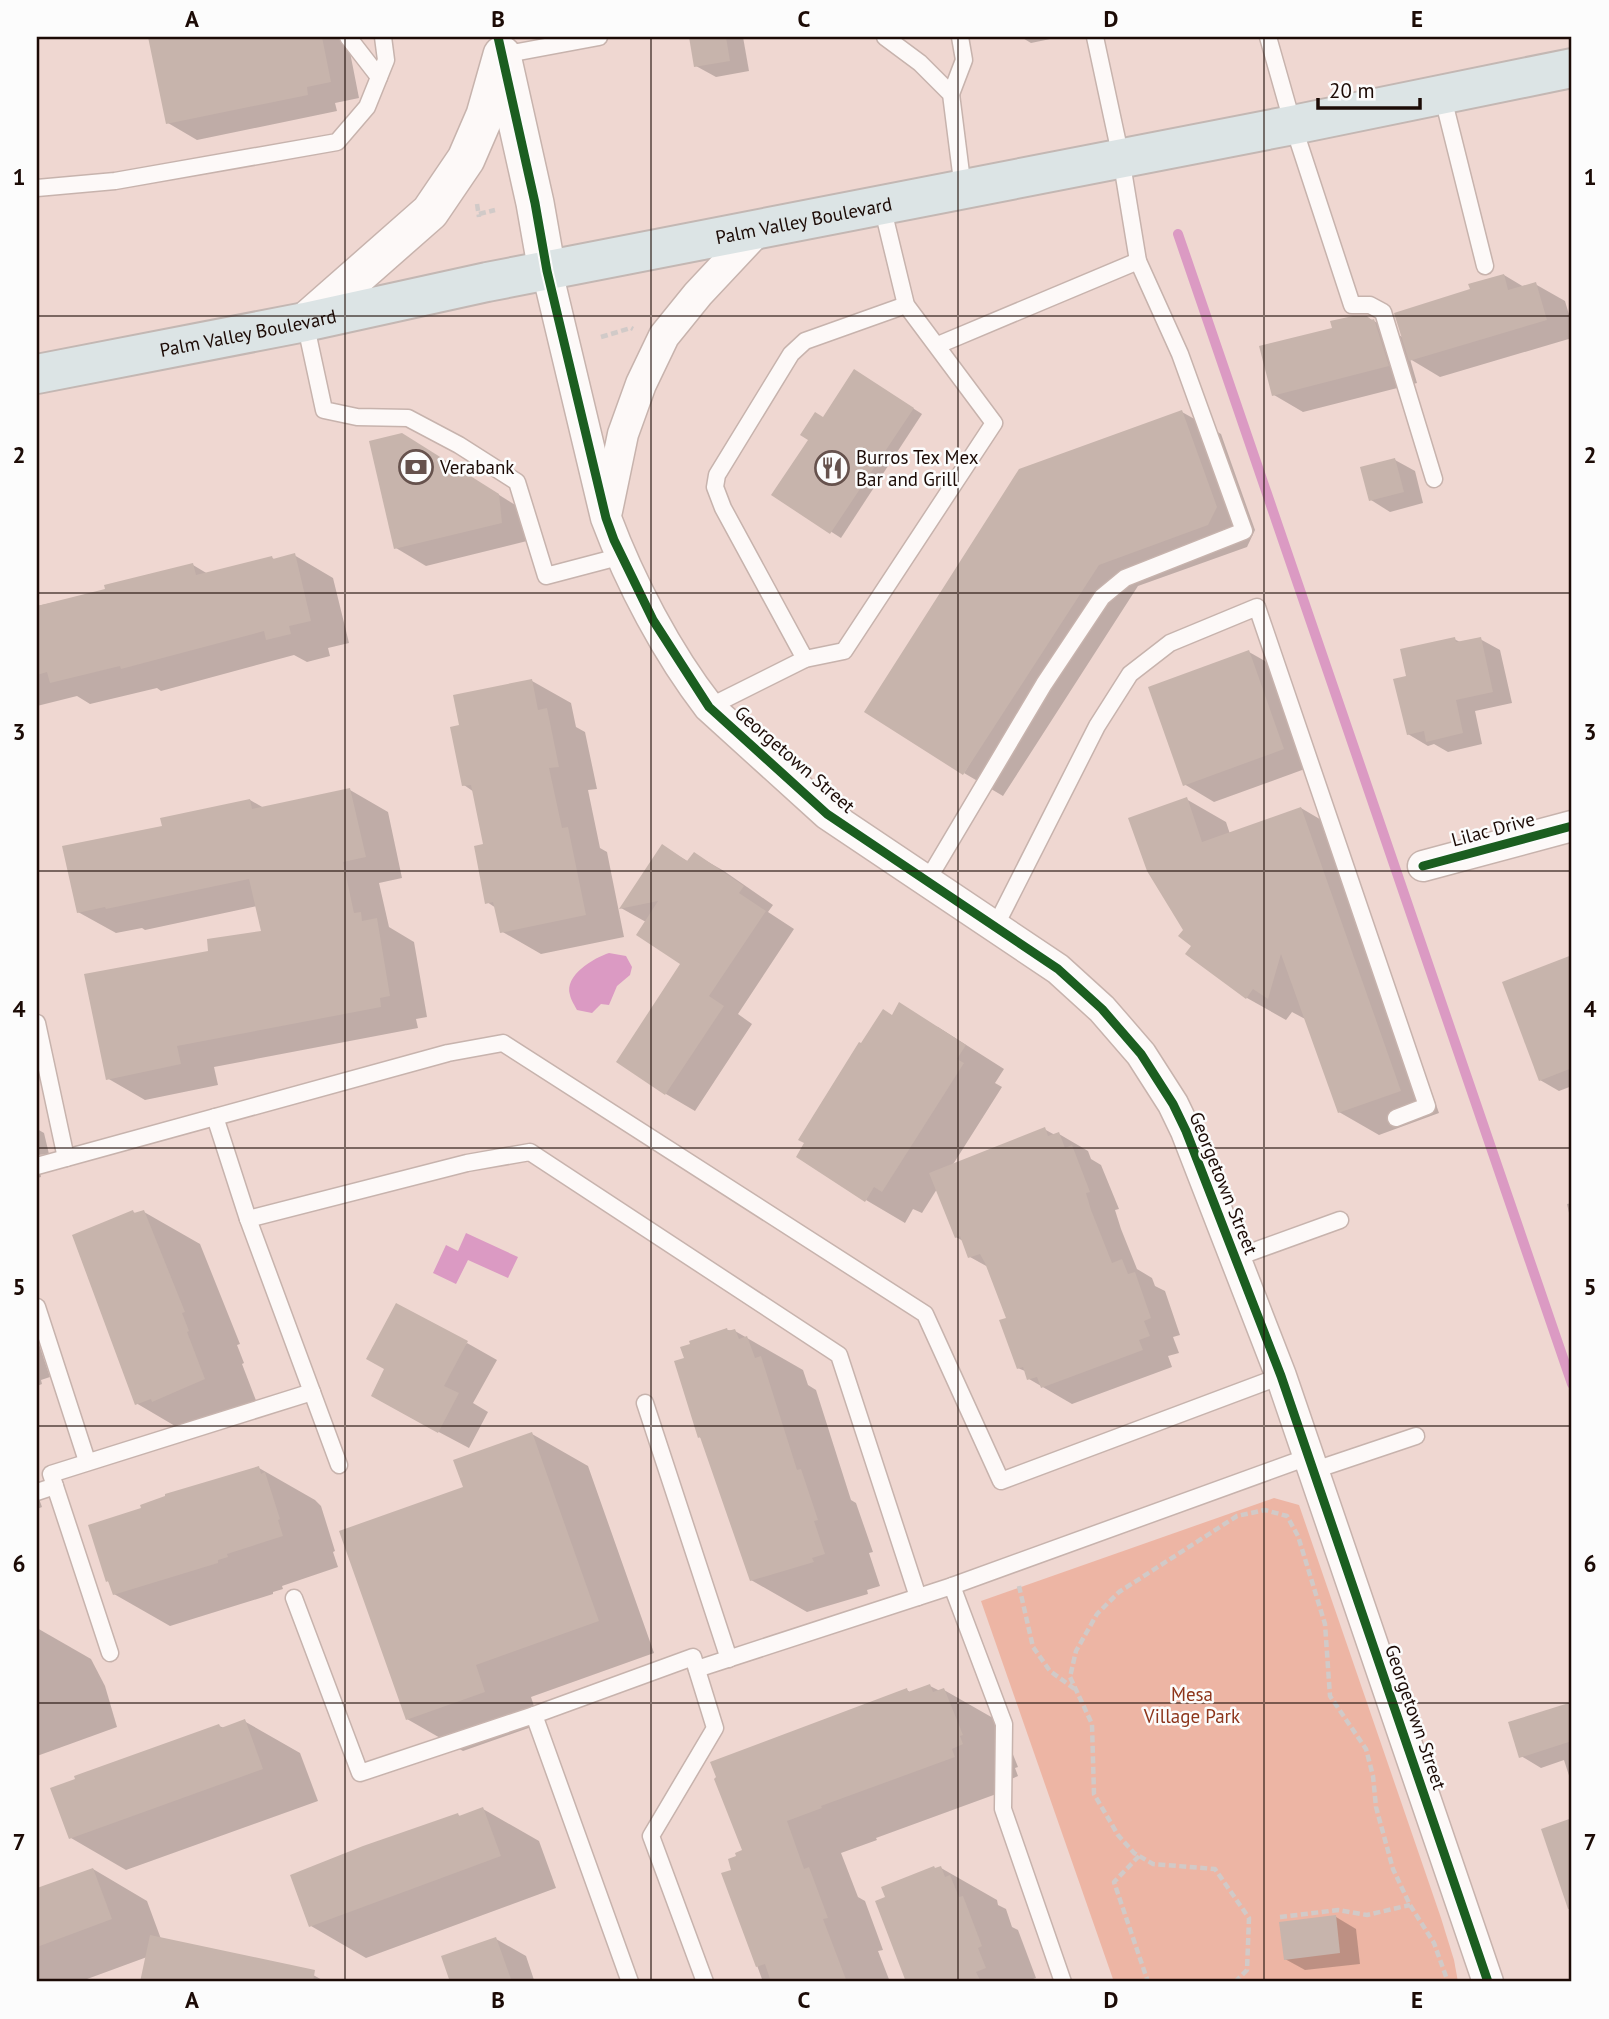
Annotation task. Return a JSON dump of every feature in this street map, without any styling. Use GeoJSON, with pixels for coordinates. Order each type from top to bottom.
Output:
{"type":"FeatureCollection","features":[{"type":"Feature","properties":{"kind":"highway","name":"Palm Valley Boulevard"},"geometry":{"type":"LineString","coordinates":[[37,374],[1572,68]]}},
{"type":"Feature","properties":{"kind":"street"},"geometry":{"type":"LineString","coordinates":[[500,46],[535,203],[547,271]]}},
{"type":"Feature","properties":{"kind":"street"},"geometry":{"type":"LineString","coordinates":[[305,322],[430,212],[466,159],[485,115],[500,46]]}},
{"type":"Feature","properties":{"kind":"street"},"geometry":{"type":"LineString","coordinates":[[606,518],[623,434],[641,384],[664,336],[698,294],[758,230]]}},
{"type":"Feature","properties":{"kind":"street","name":"Georgetown Street"},"geometry":{"type":"LineString","coordinates":[[547,271],[606,518],[653,620],[709,707],[827,814],[1058,969],[1102,1009],[1141,1054],[1172,1104],[1186,1131],[1281,1376],[1488,1982]]}},
{"type":"Feature","properties":{"kind":"street","name":"Lilac Drive"},"geometry":{"type":"LineString","coordinates":[[1423,866],[1572,826]]}},
{"type":"Feature","properties":{"kind":"lane"},"geometry":{"type":"LineString","coordinates":[[348,37],[379,77]]}},
{"type":"Feature","properties":{"kind":"lane"},"geometry":{"type":"LineString","coordinates":[[37,188],[115,181],[337,142],[367,107],[386,60],[383,37]]}},
{"type":"Feature","properties":{"kind":"lane"},"geometry":{"type":"LineString","coordinates":[[500,46],[599,37]]}},
{"type":"Feature","properties":{"kind":"lane"},"geometry":{"type":"LineString","coordinates":[[885,37],[920,63],[951,94]]}},
{"type":"Feature","properties":{"kind":"lane"},"geometry":{"type":"LineString","coordinates":[[960,37],[964,60],[951,94],[963,189]]}},
{"type":"Feature","properties":{"kind":"lane"},"geometry":{"type":"LineString","coordinates":[[927,881],[1044,684],[1102,597],[1125,578],[1244,531],[1180,354],[1138,261],[1121,158],[1095,37]]}},
{"type":"Feature","properties":{"kind":"lane"},"geometry":{"type":"LineString","coordinates":[[1268,37],[1293,125],[1352,305],[1370,305],[1383,312],[1434,479]]}},
{"type":"Feature","properties":{"kind":"lane"},"geometry":{"type":"LineString","coordinates":[[1442,94],[1485,266]]}},
{"type":"Feature","properties":{"kind":"lane"},"geometry":{"type":"LineString","coordinates":[[709,707],[805,659],[844,651],[994,423],[906,305],[882,205]]}},
{"type":"Feature","properties":{"kind":"lane"},"geometry":{"type":"LineString","coordinates":[[938,345],[1138,261]]}},
{"type":"Feature","properties":{"kind":"lane"},"geometry":{"type":"LineString","coordinates":[[805,659],[723,508],[715,486],[717,475],[791,354],[805,341],[906,305]]}},
{"type":"Feature","properties":{"kind":"lane"},"geometry":{"type":"LineString","coordinates":[[305,322],[324,410],[357,417],[408,418],[517,482],[545,576],[622,556]]}},
{"type":"Feature","properties":{"kind":"lane"},"geometry":{"type":"LineString","coordinates":[[995,928],[1097,726],[1130,674],[1170,643],[1257,607],[1427,1106],[1396,1118]]}},
{"type":"Feature","properties":{"kind":"lane"},"geometry":{"type":"LineString","coordinates":[[37,1023],[66,1158]]}},
{"type":"Feature","properties":{"kind":"lane"},"geometry":{"type":"LineString","coordinates":[[37,1166],[448,1053],[503,1043],[925,1314],[1002,1481],[1281,1376]]}},
{"type":"Feature","properties":{"kind":"lane"},"geometry":{"type":"LineString","coordinates":[[215,1117],[248,1219],[339,1465]]}},
{"type":"Feature","properties":{"kind":"lane"},"geometry":{"type":"LineString","coordinates":[[248,1219],[467,1163],[530,1152],[839,1355],[918,1597]]}},
{"type":"Feature","properties":{"kind":"lane"},"geometry":{"type":"LineString","coordinates":[[1235,1258],[1340,1220]]}},
{"type":"Feature","properties":{"kind":"lane"},"geometry":{"type":"LineString","coordinates":[[37,1307],[87,1461]]}},
{"type":"Feature","properties":{"kind":"lane"},"geometry":{"type":"LineString","coordinates":[[110,1653],[51,1474],[312,1392]]}},
{"type":"Feature","properties":{"kind":"lane"},"geometry":{"type":"LineString","coordinates":[[645,1403],[729,1659]]}},
{"type":"Feature","properties":{"kind":"lane"},"geometry":{"type":"LineString","coordinates":[[697,1669],[952,1586],[1310,1464],[1416,1436]]}},
{"type":"Feature","properties":{"kind":"lane"},"geometry":{"type":"LineString","coordinates":[[37,1492],[55,1486]]}},
{"type":"Feature","properties":{"kind":"lane"},"geometry":{"type":"LineString","coordinates":[[952,1586],[1004,1724],[1003,1810],[1063,1982]]}},
{"type":"Feature","properties":{"kind":"lane"},"geometry":{"type":"LineString","coordinates":[[294,1598],[360,1773],[534,1715],[693,1657],[715,1728],[651,1836],[705,1982]]}},
{"type":"Feature","properties":{"kind":"lane"},"geometry":{"type":"LineString","coordinates":[[534,1715],[630,1982]]}},
{"type":"Feature","properties":{"kind":"path"},"geometry":{"type":"LineString","coordinates":[[479,214],[495,211]]}},
{"type":"Feature","properties":{"kind":"path"},"geometry":{"type":"LineString","coordinates":[[601,337],[631,328],[638,333]]}},
{"type":"Feature","properties":{"kind":"path"},"geometry":{"type":"LineString","coordinates":[[1235,1982],[1247,1970],[1249,1918],[1215,1869],[1153,1864],[1139,1856],[1118,1835],[1094,1794],[1092,1724],[1070,1677],[1076,1651],[1097,1614],[1119,1592],[1237,1516],[1265,1510],[1287,1517],[1298,1536],[1325,1624],[1330,1696],[1366,1749],[1373,1776],[1376,1807],[1393,1869],[1410,1905],[1434,1943],[1448,1982]]}},
{"type":"Feature","properties":{"kind":"path"},"geometry":{"type":"LineString","coordinates":[[1012,1564],[1033,1647],[1050,1671],[1077,1690]]}},
{"type":"Feature","properties":{"kind":"path"},"geometry":{"type":"LineString","coordinates":[[1139,1856],[1114,1882],[1147,1982]]}},
{"type":"Feature","properties":{"kind":"path"},"geometry":{"type":"LineString","coordinates":[[1280,1917],[1338,1910],[1367,1915],[1410,1905]]}},
{"type":"Feature","properties":{"kind":"green space","name":"Mesa Village Park"},"geometry":{"type":"Polygon","coordinates":[[[1274,1498],[1299,1505],[1441,1918],[1458,1982],[1114,1982],[981,1601],[1274,1498]]]}},
{"type":"Feature","properties":{"kind":"shaded area"},"geometry":{"type":"Polygon","coordinates":[[[609,953],[626,956],[632,967],[630,975],[617,986],[609,1005],[601,1004],[592,1013],[577,1010],[570,995],[571,981],[588,963],[609,953]]]}},
{"type":"Feature","properties":{"kind":"shaded area"},"geometry":{"type":"Polygon","coordinates":[[[466,1233],[518,1257],[508,1278],[468,1260],[456,1284],[433,1273],[446,1245],[458,1251],[466,1233]]]}},
{"type":"Feature","properties":{"kind":"building"},"geometry":{"type":"Polygon","coordinates":[[[148,37],[322,37],[331,82],[307,87],[308,95],[166,124],[148,37]]]}},
{"type":"Feature","properties":{"kind":"building"},"geometry":{"type":"Polygon","coordinates":[[[689,37],[726,37],[730,61],[694,67],[689,37]]]}},
{"type":"Feature","properties":{"kind":"building"},"geometry":{"type":"Polygon","coordinates":[[[1504,274],[1508,290],[1536,282],[1547,320],[1409,361],[1394,313],[1470,289],[1468,284],[1504,274]]]}},
{"type":"Feature","properties":{"kind":"building"},"geometry":{"type":"Polygon","coordinates":[[[1353,316],[1374,319],[1389,366],[1272,396],[1259,346],[1332,328],[1330,321],[1353,316]]]}},
{"type":"Feature","properties":{"kind":"building","name":"Burros Tex Mex Bar and Grill"},"geometry":{"type":"Polygon","coordinates":[[[854,369],[914,408],[830,534],[771,495],[808,440],[800,435],[815,412],[823,417],[854,369]]]}},
{"type":"Feature","properties":{"kind":"building"},"geometry":{"type":"Polygon","coordinates":[[[1182,410],[1217,507],[1208,525],[1099,565],[963,775],[864,712],[1019,469],[1182,410]]]}},
{"type":"Feature","properties":{"kind":"building","name":"Verabank"},"geometry":{"type":"Polygon","coordinates":[[[402,433],[499,494],[502,523],[394,549],[369,441],[402,433]]]}},
{"type":"Feature","properties":{"kind":"building"},"geometry":{"type":"Polygon","coordinates":[[[1395,458],[1404,492],[1369,501],[1360,467],[1395,458]]]}},
{"type":"Feature","properties":{"kind":"building"},"geometry":{"type":"Polygon","coordinates":[[[295,553],[311,621],[289,626],[291,634],[266,640],[264,631],[121,669],[120,666],[50,683],[47,672],[37,675],[37,606],[105,589],[104,585],[193,563],[196,575],[295,553]]]}},
{"type":"Feature","properties":{"kind":"building"},"geometry":{"type":"Polygon","coordinates":[[[1455,637],[1456,642],[1481,637],[1493,692],[1456,700],[1463,733],[1426,742],[1424,731],[1407,735],[1393,679],[1406,676],[1400,649],[1455,637]]]}},
{"type":"Feature","properties":{"kind":"building"},"geometry":{"type":"Polygon","coordinates":[[[1249,650],[1284,749],[1183,786],[1148,687],[1249,650]]]}},
{"type":"Feature","properties":{"kind":"building"},"geometry":{"type":"Polygon","coordinates":[[[532,679],[538,710],[547,708],[559,767],[549,768],[562,828],[568,827],[586,915],[500,933],[493,902],[485,904],[474,846],[483,844],[471,785],[462,786],[450,727],[459,725],[453,695],[532,679]]]}},
{"type":"Feature","properties":{"kind":"building"},"geometry":{"type":"Polygon","coordinates":[[[350,788],[366,857],[343,862],[354,913],[361,912],[362,921],[377,918],[390,996],[380,998],[381,1007],[177,1046],[181,1064],[106,1080],[84,974],[208,951],[207,939],[261,931],[249,879],[77,913],[62,846],[162,826],[160,818],[250,799],[252,809],[350,788]]]}},
{"type":"Feature","properties":{"kind":"building"},"geometry":{"type":"Polygon","coordinates":[[[1187,797],[1202,842],[1301,807],[1401,1091],[1338,1113],[1281,954],[1268,999],[1253,989],[1246,999],[1185,954],[1191,946],[1178,936],[1183,930],[1147,871],[1128,818],[1187,797]]]}},
{"type":"Feature","properties":{"kind":"building"},"geometry":{"type":"Polygon","coordinates":[[[662,844],[687,861],[694,852],[744,886],[739,893],[766,911],[709,996],[724,1006],[665,1095],[616,1062],[680,964],[636,935],[658,901],[619,909],[662,844]]]}},
{"type":"Feature","properties":{"kind":"building"},"geometry":{"type":"Polygon","coordinates":[[[1572,955],[1572,1068],[1539,1081],[1502,982],[1572,955]]]}},
{"type":"Feature","properties":{"kind":"building"},"geometry":{"type":"Polygon","coordinates":[[[899,1002],[966,1045],[957,1059],[964,1063],[882,1192],[874,1187],[865,1202],[796,1157],[804,1143],[798,1140],[859,1042],[861,1043],[883,1009],[892,1015],[899,1002]]]}},
{"type":"Feature","properties":{"kind":"building"},"geometry":{"type":"Polygon","coordinates":[[[1045,1127],[1048,1136],[1059,1132],[1065,1148],[1072,1145],[1090,1192],[1086,1193],[1091,1210],[1112,1263],[1122,1259],[1128,1274],[1135,1272],[1151,1318],[1144,1321],[1150,1336],[1139,1340],[1143,1350],[1041,1388],[1037,1377],[1027,1380],[1023,1367],[1017,1369],[999,1320],[1006,1318],[985,1263],[980,1254],[968,1258],[960,1236],[955,1238],[929,1173],[1045,1127]]]}},
{"type":"Feature","properties":{"kind":"building"},"geometry":{"type":"Polygon","coordinates":[[[133,1210],[134,1213],[144,1210],[185,1312],[182,1313],[189,1331],[187,1332],[205,1379],[152,1402],[151,1399],[135,1405],[72,1235],[133,1210]]]}},
{"type":"Feature","properties":{"kind":"building"},"geometry":{"type":"Polygon","coordinates":[[[396,1303],[468,1341],[444,1386],[459,1393],[438,1433],[371,1396],[384,1369],[366,1359],[396,1303]]]}},
{"type":"Feature","properties":{"kind":"building"},"geometry":{"type":"Polygon","coordinates":[[[727,1328],[728,1331],[735,1329],[739,1339],[747,1336],[755,1358],[761,1356],[797,1470],[801,1469],[818,1520],[814,1521],[825,1554],[812,1558],[814,1562],[750,1581],[700,1437],[698,1438],[674,1361],[684,1358],[680,1347],[690,1344],[689,1341],[727,1328]]]}},
{"type":"Feature","properties":{"kind":"building"},"geometry":{"type":"Polygon","coordinates":[[[532,1432],[599,1621],[476,1665],[485,1692],[406,1720],[339,1531],[463,1487],[453,1460],[532,1432]]]}},
{"type":"Feature","properties":{"kind":"building"},"geometry":{"type":"Polygon","coordinates":[[[259,1466],[261,1474],[265,1472],[283,1536],[227,1554],[228,1557],[218,1560],[218,1563],[113,1595],[108,1581],[106,1582],[88,1525],[141,1508],[140,1505],[165,1494],[259,1466]]]}},
{"type":"Feature","properties":{"kind":"building"},"geometry":{"type":"Polygon","coordinates":[[[930,1684],[933,1692],[944,1688],[963,1735],[960,1736],[963,1744],[952,1749],[955,1757],[787,1821],[804,1869],[809,1867],[828,1918],[823,1919],[847,1982],[771,1982],[765,1964],[756,1967],[721,1873],[731,1870],[728,1859],[742,1850],[710,1762],[907,1688],[908,1692],[930,1684]]]}},
{"type":"Feature","properties":{"kind":"building"},"geometry":{"type":"Polygon","coordinates":[[[1572,1702],[1572,1741],[1519,1758],[1508,1722],[1572,1702]]]}},
{"type":"Feature","properties":{"kind":"building"},"geometry":{"type":"Polygon","coordinates":[[[245,1719],[263,1769],[69,1839],[50,1788],[75,1779],[74,1776],[219,1724],[221,1728],[245,1719]]]}},
{"type":"Feature","properties":{"kind":"building"},"geometry":{"type":"Polygon","coordinates":[[[483,1807],[501,1856],[309,1927],[290,1875],[363,1846],[483,1807]]]}},
{"type":"Feature","properties":{"kind":"building"},"geometry":{"type":"Polygon","coordinates":[[[1572,1818],[1572,1908],[1568,1909],[1541,1829],[1572,1818]]]}},
{"type":"Feature","properties":{"kind":"building"},"geometry":{"type":"Polygon","coordinates":[[[934,1866],[941,1866],[945,1877],[950,1875],[959,1897],[963,1896],[982,1946],[978,1948],[986,1968],[976,1972],[981,1982],[906,1982],[875,1901],[885,1897],[881,1887],[934,1866]]]}},
{"type":"Feature","properties":{"kind":"building"},"geometry":{"type":"Polygon","coordinates":[[[93,1868],[112,1919],[37,1947],[37,1888],[93,1868]]]}},
{"type":"Feature","properties":{"kind":"building"},"geometry":{"type":"Polygon","coordinates":[[[1336,1915],[1340,1953],[1284,1960],[1279,1922],[1336,1915]]]}},
{"type":"Feature","properties":{"kind":"building"},"geometry":{"type":"Polygon","coordinates":[[[150,1935],[315,1970],[313,1982],[140,1982],[150,1935]]]}},
{"type":"Feature","properties":{"kind":"building"},"geometry":{"type":"Polygon","coordinates":[[[496,1937],[512,1982],[450,1982],[441,1956],[496,1937]]]}},
{"type":"Feature","properties":{"kind":"waterway"},"geometry":{"type":"LineString","coordinates":[[1178,234],[1572,1384]]}},
{"type":"Feature","properties":{"kind":"cycle path"},"geometry":{"type":"LineString","coordinates":[[498,37],[535,203],[547,271],[606,518],[653,620],[709,707],[827,814],[1058,969],[1102,1009],[1141,1054],[1173,1104],[1186,1131],[1281,1376],[1488,1982]]}},
{"type":"Feature","properties":{"kind":"cycle path"},"geometry":{"type":"LineString","coordinates":[[1423,866],[1572,826]]}},
{"type":"Feature","properties":{"kind":"place","name":"Verabank"},"geometry":{"type":"Point","coordinates":[416,467]}},
{"type":"Feature","properties":{"kind":"place","name":"Burros Tex Mex Bar and Grill"},"geometry":{"type":"Point","coordinates":[832,468]}}]}
